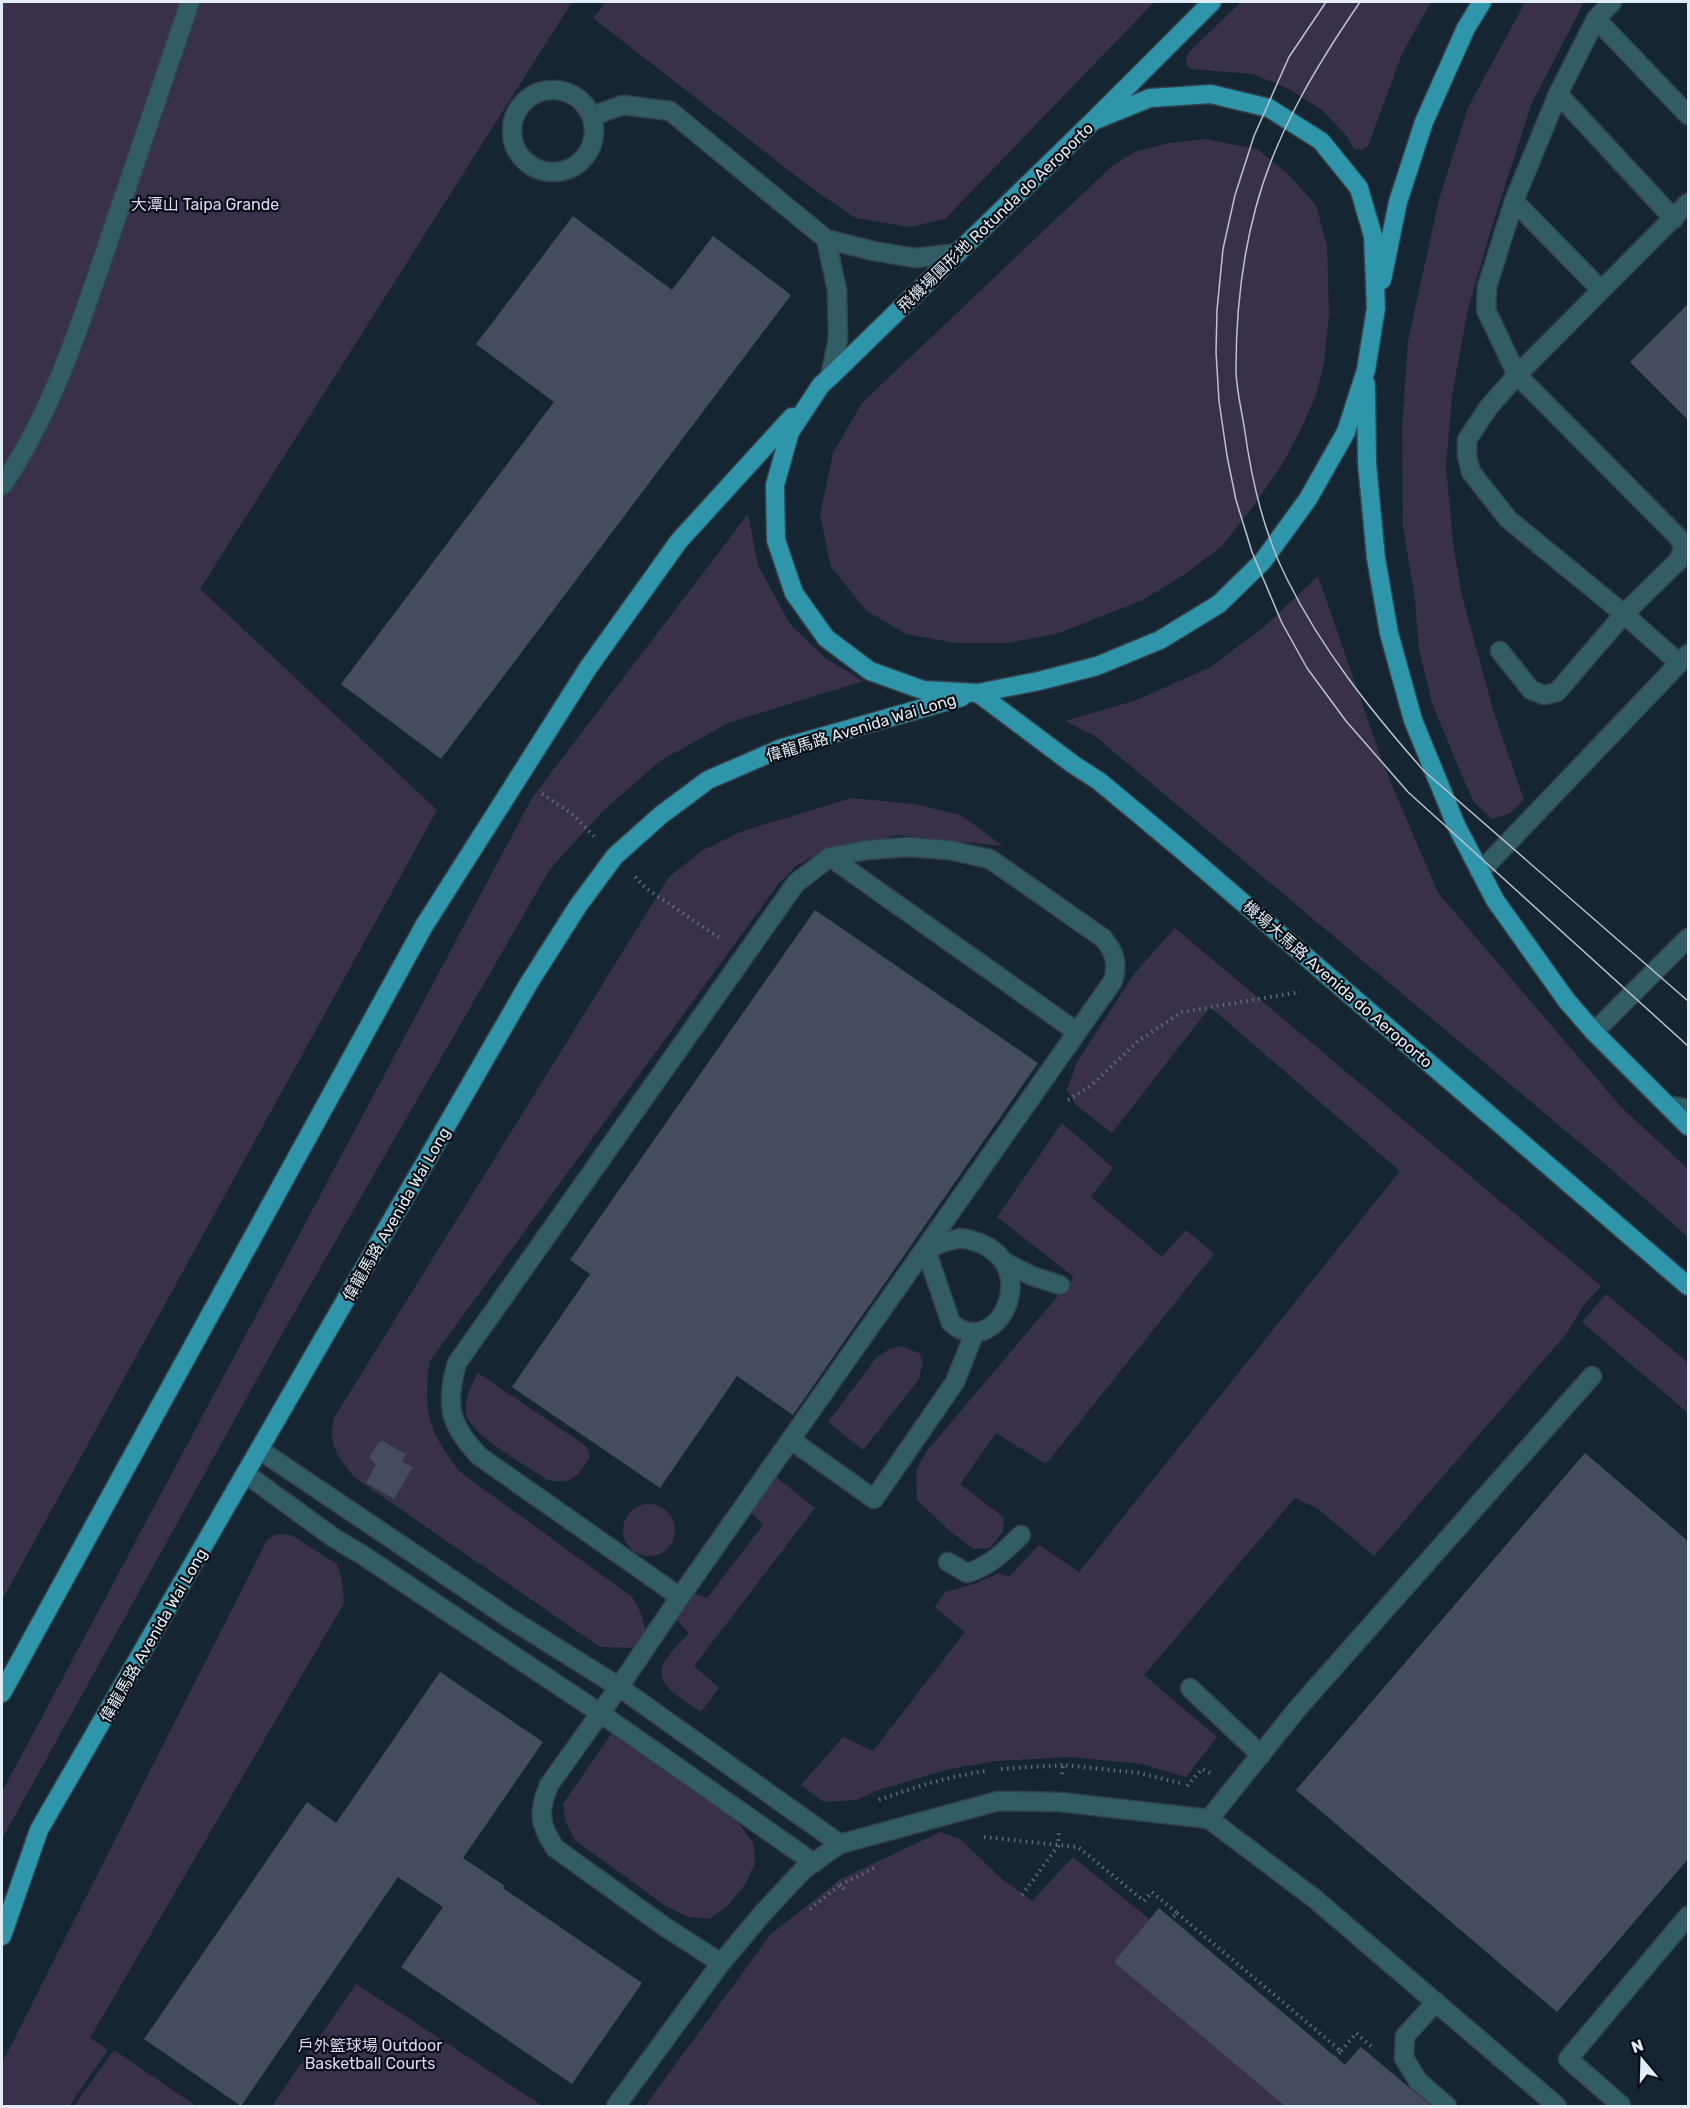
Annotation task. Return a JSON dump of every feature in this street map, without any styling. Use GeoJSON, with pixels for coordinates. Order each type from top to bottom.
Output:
{"type":"FeatureCollection","features":[{"type":"Feature","properties":{"kind":"main road"},"geometry":{"type":"LineString","coordinates":[[1093,121],[1212,2]]}},
{"type":"Feature","properties":{"kind":"main road"},"geometry":{"type":"LineString","coordinates":[[1376,308],[1398,202],[1424,122],[1466,28],[1482,2]]}},
{"type":"Feature","properties":{"kind":"main road","name":"飛機場圓形地 Rotunda do Aeroporto"},"geometry":{"type":"LineString","coordinates":[[1211,94],[1269,108],[1321,141],[1359,188],[1373,236],[1376,308],[1365,370],[1346,432],[1308,499],[1263,561],[1219,604],[1160,640],[1097,666],[978,693],[923,690],[870,671],[826,638],[794,593],[776,540],[775,484],[790,432],[825,381],[958,253],[1093,121],[1150,98],[1211,94]]}},
{"type":"Feature","properties":{"kind":"main road"},"geometry":{"type":"LineString","coordinates":[[1365,370],[1367,463],[1376,558],[1389,633],[1413,720],[1456,825],[1495,900],[1568,1001],[1594,1032],[1689,1126]]}},
{"type":"Feature","properties":{"kind":"main road"},"geometry":{"type":"LineString","coordinates":[[2,1693],[424,926],[588,668],[679,541],[825,381]]}},
{"type":"Feature","properties":{"kind":"main road","name":"機場大馬路 Avenida do Aeroporto"},"geometry":{"type":"LineString","coordinates":[[978,693],[1107,788],[1689,1286]]}},
{"type":"Feature","properties":{"kind":"main road","name":"偉龍馬路 Avenida Wai Long"},"geometry":{"type":"LineString","coordinates":[[2,1936],[39,1830],[529,983],[578,906],[615,856],[661,815],[708,780],[782,748],[978,693]]}},
{"type":"Feature","properties":{"kind":"main road"},"geometry":{"type":"LineString","coordinates":[[2,1900],[39,1830]]}},
{"type":"Feature","properties":{"kind":"street"},"geometry":{"type":"LineString","coordinates":[[2,486],[43,416],[75,340],[190,2]]}},
{"type":"Feature","properties":{"kind":"street"},"geometry":{"type":"LineString","coordinates":[[1500,651],[1531,690],[1544,696],[1557,692],[1623,614],[1678,561],[1684,548],[1678,537],[1517,375],[1486,310],[1486,287],[1514,201],[1558,94],[1596,19],[1612,2]]}},
{"type":"Feature","properties":{"kind":"street"},"geometry":{"type":"LineString","coordinates":[[1596,19],[1689,115]]}},
{"type":"Feature","properties":{"kind":"street"},"geometry":{"type":"LineString","coordinates":[[549,90],[569,93],[585,105],[592,116],[593,144],[576,166],[563,172],[549,173],[536,170],[524,162],[516,151],[512,138],[512,125],[516,112],[536,93],[549,90]]}},
{"type":"Feature","properties":{"kind":"street"},"geometry":{"type":"LineString","coordinates":[[1558,94],[1674,219]]}},
{"type":"Feature","properties":{"kind":"street"},"geometry":{"type":"LineString","coordinates":[[592,116],[623,105],[670,111],[826,239],[873,251],[915,258],[958,253]]}},
{"type":"Feature","properties":{"kind":"street"},"geometry":{"type":"LineString","coordinates":[[1514,201],[1601,290]]}},
{"type":"Feature","properties":{"kind":"street"},"geometry":{"type":"LineString","coordinates":[[1480,872],[1684,659],[1623,614],[1508,519],[1471,472],[1467,456],[1467,440],[1488,408],[1517,375],[1689,203]]}},
{"type":"Feature","properties":{"kind":"street"},"geometry":{"type":"LineString","coordinates":[[825,381],[838,339],[837,290],[826,239]]}},
{"type":"Feature","properties":{"kind":"street"},"geometry":{"type":"LineString","coordinates":[[680,1597],[479,1456],[461,1437],[452,1413],[450,1388],[458,1363],[796,883],[830,857],[867,850],[908,847],[950,850],[990,859],[1103,938],[1116,958],[1113,981],[549,1785],[542,1801],[541,1817],[546,1834],[555,1848],[665,1927],[722,1963]]}},
{"type":"Feature","properties":{"kind":"street"},"geometry":{"type":"LineString","coordinates":[[830,857],[1077,1032]]}},
{"type":"Feature","properties":{"kind":"street"},"geometry":{"type":"LineString","coordinates":[[1594,1032],[1689,938]]}},
{"type":"Feature","properties":{"kind":"street"},"geometry":{"type":"LineString","coordinates":[[1668,1105],[1689,1109]]}},
{"type":"Feature","properties":{"kind":"street"},"geometry":{"type":"LineString","coordinates":[[961,1239],[978,1241],[993,1250],[1004,1262],[1010,1276],[1007,1306],[999,1318],[988,1328],[974,1334],[960,1331],[951,1323],[926,1250],[944,1242],[961,1239]]}},
{"type":"Feature","properties":{"kind":"street"},"geometry":{"type":"LineString","coordinates":[[1004,1262],[1032,1276],[1060,1285]]}},
{"type":"Feature","properties":{"kind":"street"},"geometry":{"type":"LineString","coordinates":[[791,1440],[874,1499],[955,1382],[974,1334]]}},
{"type":"Feature","properties":{"kind":"street"},"geometry":{"type":"LineString","coordinates":[[1209,1819],[1298,1708],[1592,1376]]}},
{"type":"Feature","properties":{"kind":"street"},"geometry":{"type":"LineString","coordinates":[[260,1450],[512,1620],[619,1687],[840,1844]]}},
{"type":"Feature","properties":{"kind":"street"},"geometry":{"type":"LineString","coordinates":[[246,1474],[334,1538],[600,1713],[814,1863]]}},
{"type":"Feature","properties":{"kind":"street"},"geometry":{"type":"LineString","coordinates":[[948,1562],[967,1573],[981,1569],[997,1559],[1021,1535]]}},
{"type":"Feature","properties":{"kind":"street"},"geometry":{"type":"LineString","coordinates":[[1190,1688],[1261,1755]]}},
{"type":"Feature","properties":{"kind":"street"},"geometry":{"type":"LineString","coordinates":[[616,2106],[722,1963],[795,1879],[814,1863],[840,1844],[998,1801],[1060,1802],[1209,1819],[1315,1899],[1557,2106]]}},
{"type":"Feature","properties":{"kind":"street"},"geometry":{"type":"LineString","coordinates":[[1621,2105],[1568,2059],[1689,1916]]}},
{"type":"Feature","properties":{"kind":"street"},"geometry":{"type":"LineString","coordinates":[[1436,2002],[1405,2036],[1404,2058],[1418,2081],[1447,2106]]}},
{"type":"Feature","properties":{"kind":"path"},"geometry":{"type":"LineString","coordinates":[[1062,1103],[1092,1085],[1138,1041],[1182,1012],[1340,986]]}},
{"type":"Feature","properties":{"kind":"path"},"geometry":{"type":"LineString","coordinates":[[870,1803],[908,1789],[960,1775],[1007,1768],[1063,1765]]}},
{"type":"Feature","properties":{"kind":"path"},"geometry":{"type":"LineString","coordinates":[[982,1837],[1078,1847],[1144,1901],[1152,1892],[1341,2051],[1335,2058]]}},
{"type":"Feature","properties":{"kind":"path"},"geometry":{"type":"LineString","coordinates":[[844,1889],[840,1885],[876,1867]]}},
{"type":"Feature","properties":{"kind":"path"},"geometry":{"type":"LineString","coordinates":[[1171,1919],[1177,1913]]}},
{"type":"Feature","properties":{"kind":"green space","name":"大潭山 Taipa Grande"},"geometry":{"type":"Polygon","coordinates":[[[2,2],[572,2],[200,589],[437,810],[2,1600],[2,2]]]}},
{"type":"Feature","properties":{"kind":"green space"},"geometry":{"type":"Polygon","coordinates":[[[606,2],[1154,2],[945,219],[910,227],[855,218],[805,183],[593,18],[606,2]]]}},
{"type":"Feature","properties":{"kind":"green space"},"geometry":{"type":"Polygon","coordinates":[[[1241,2],[1431,2],[1402,54],[1368,146],[1362,150],[1354,149],[1346,135],[1322,110],[1289,89],[1253,74],[1190,69],[1186,59],[1190,51],[1241,2]]]}},
{"type":"Feature","properties":{"kind":"green space"},"geometry":{"type":"Polygon","coordinates":[[[1525,2],[1584,2],[1531,105],[1490,233],[1468,309],[1452,395],[1446,466],[1453,543],[1462,596],[1494,713],[1524,800],[1509,814],[1492,819],[1474,802],[1465,783],[1432,703],[1419,650],[1415,600],[1403,526],[1402,429],[1408,341],[1439,199],[1468,108],[1525,2]]]}},
{"type":"Feature","properties":{"kind":"green space"},"geometry":{"type":"Polygon","coordinates":[[[1205,139],[1257,149],[1287,173],[1316,205],[1327,246],[1329,314],[1324,363],[1316,395],[1282,465],[1254,505],[1222,546],[1185,574],[1143,600],[1056,634],[1008,643],[956,643],[906,634],[867,611],[831,567],[820,515],[833,453],[862,403],[1112,166],[1135,152],[1169,143],[1205,139]]]}},
{"type":"Feature","properties":{"kind":"green space"},"geometry":{"type":"Polygon","coordinates":[[[748,514],[758,565],[790,624],[824,657],[863,681],[728,723],[660,761],[603,811],[550,869],[282,1334],[2,1839],[2,1792],[532,798],[748,514]]]}},
{"type":"Feature","properties":{"kind":"green space"},"geometry":{"type":"Polygon","coordinates":[[[1318,576],[1383,764],[1438,893],[1621,1107],[1688,1169],[1688,1237],[1604,1163],[1095,736],[1065,721],[1134,701],[1209,668],[1264,627],[1318,576]]]}},
{"type":"Feature","properties":{"kind":"green space"},"geometry":{"type":"Polygon","coordinates":[[[852,798],[914,804],[961,815],[1003,846],[897,835],[814,856],[796,866],[780,882],[429,1362],[427,1395],[430,1420],[440,1443],[459,1471],[632,1597],[635,1602],[643,1621],[645,1637],[632,1648],[600,1647],[354,1477],[335,1450],[332,1436],[334,1418],[669,877],[703,850],[743,831],[852,798]]]}},
{"type":"Feature","properties":{"kind":"green space"},"geometry":{"type":"Polygon","coordinates":[[[1175,928],[1601,1286],[1583,1306],[1567,1333],[1374,1556],[1318,1509],[1295,1498],[1144,1675],[1217,1737],[1186,1777],[1142,1764],[1070,1757],[996,1761],[949,1769],[875,1791],[857,1800],[824,1802],[801,1785],[843,1737],[873,1751],[965,1632],[935,1607],[945,1592],[974,1584],[999,1573],[1009,1577],[1039,1545],[1079,1572],[1400,1171],[1210,1007],[1112,1133],[1076,1105],[1067,1090],[1077,1062],[1134,974],[1175,928]]]}},
{"type":"Feature","properties":{"kind":"green space"},"geometry":{"type":"Polygon","coordinates":[[[1062,1123],[1113,1168],[1091,1197],[1162,1257],[1186,1230],[1214,1254],[1046,1464],[996,1433],[960,1484],[1002,1516],[1004,1520],[1003,1532],[990,1548],[974,1549],[952,1533],[917,1500],[916,1471],[926,1452],[1074,1277],[997,1217],[1062,1123]]]}},
{"type":"Feature","properties":{"kind":"green space"},"geometry":{"type":"Polygon","coordinates":[[[1606,1294],[1688,1363],[1688,1413],[1582,1322],[1606,1294]]]}},
{"type":"Feature","properties":{"kind":"green space"},"geometry":{"type":"Polygon","coordinates":[[[901,1346],[919,1353],[923,1361],[919,1379],[863,1450],[828,1422],[877,1357],[890,1349],[901,1346]]]}},
{"type":"Feature","properties":{"kind":"green space"},"geometry":{"type":"Polygon","coordinates":[[[478,1373],[586,1446],[590,1456],[574,1478],[563,1482],[548,1480],[503,1451],[472,1425],[467,1417],[466,1406],[468,1394],[478,1373]]]}},
{"type":"Feature","properties":{"kind":"green space"},"geometry":{"type":"Polygon","coordinates":[[[777,1478],[815,1508],[694,1666],[719,1688],[701,1712],[672,1692],[663,1679],[664,1663],[689,1633],[676,1619],[693,1593],[707,1598],[763,1525],[748,1509],[777,1478]]]}},
{"type":"Feature","properties":{"kind":"green space"},"geometry":{"type":"Polygon","coordinates":[[[649,1504],[659,1506],[667,1512],[673,1520],[675,1530],[673,1540],[667,1548],[659,1554],[649,1556],[639,1554],[631,1548],[625,1540],[623,1530],[625,1520],[631,1512],[639,1506],[649,1504]]]}},
{"type":"Feature","properties":{"kind":"green space"},"geometry":{"type":"Polygon","coordinates":[[[277,1534],[291,1535],[337,1564],[342,1580],[344,1603],[90,2038],[108,2050],[69,2106],[2,2106],[2,2063],[267,1540],[277,1534]]]}},
{"type":"Feature","properties":{"kind":"green space"},"geometry":{"type":"Polygon","coordinates":[[[611,1734],[737,1821],[754,1844],[755,1864],[746,1883],[728,1906],[709,1919],[689,1917],[667,1907],[575,1840],[565,1821],[563,1804],[611,1734]]]}},
{"type":"Feature","properties":{"kind":"green space"},"geometry":{"type":"Polygon","coordinates":[[[940,1832],[960,1839],[1004,1881],[1032,1901],[1073,1857],[1149,1919],[1344,2065],[1361,2047],[1431,2106],[645,2106],[771,1934],[841,1879],[940,1832]]]}},
{"type":"Feature","properties":{"kind":"green space","name":"戶外籃球場 Outdoor Basketball Courts"},"geometry":{"type":"Polygon","coordinates":[[[356,1984],[543,2106],[272,2106],[356,1984]]]}},
{"type":"Feature","properties":{"kind":"green space"},"geometry":{"type":"Polygon","coordinates":[[[114,2050],[196,2106],[74,2106],[114,2050]]]}},
{"type":"Feature","properties":{"kind":"building"},"geometry":{"type":"Polygon","coordinates":[[[573,216],[672,290],[713,236],[791,295],[441,759],[341,684],[554,402],[476,344],[573,216]]]}},
{"type":"Feature","properties":{"kind":"building"},"geometry":{"type":"Polygon","coordinates":[[[1688,304],[1688,420],[1630,362],[1688,304]]]}},
{"type":"Feature","properties":{"kind":"building"},"geometry":{"type":"Polygon","coordinates":[[[815,910],[1038,1063],[793,1415],[737,1376],[660,1488],[512,1387],[590,1274],[570,1260],[815,910]]]}},
{"type":"Feature","properties":{"kind":"building"},"geometry":{"type":"Polygon","coordinates":[[[383,1441],[406,1454],[402,1462],[413,1467],[394,1499],[366,1483],[376,1464],[369,1458],[379,1442],[383,1441]]]}},
{"type":"Feature","properties":{"kind":"building"},"geometry":{"type":"Polygon","coordinates":[[[1585,1453],[1688,1541],[1688,1859],[1557,2012],[1296,1790],[1585,1453]]]}},
{"type":"Feature","properties":{"kind":"building"},"geometry":{"type":"Polygon","coordinates":[[[440,1672],[543,1742],[463,1858],[642,1983],[572,2084],[401,1967],[443,1907],[398,1877],[241,2106],[144,2039],[307,1802],[336,1823],[440,1672]]]}},
{"type":"Feature","properties":{"kind":"building"},"geometry":{"type":"Polygon","coordinates":[[[1159,1908],[1345,2065],[1361,2047],[1431,2106],[1285,2106],[1114,1962],[1159,1908]]]}},
{"type":"Feature","properties":{"kind":"tram line"},"geometry":{"type":"LineString","coordinates":[[1326,2],[1289,57],[1254,136],[1235,195],[1223,249],[1217,310],[1216,352],[1219,401],[1236,500],[1252,552],[1282,623],[1307,668],[1346,721],[1408,792],[1688,1046]]}},
{"type":"Feature","properties":{"kind":"tram line"},"geometry":{"type":"LineString","coordinates":[[1360,2],[1313,75],[1286,126],[1264,179],[1247,246],[1239,307],[1236,377],[1251,470],[1265,526],[1287,579],[1316,631],[1349,680],[1424,771],[1688,1001]]}}]}
